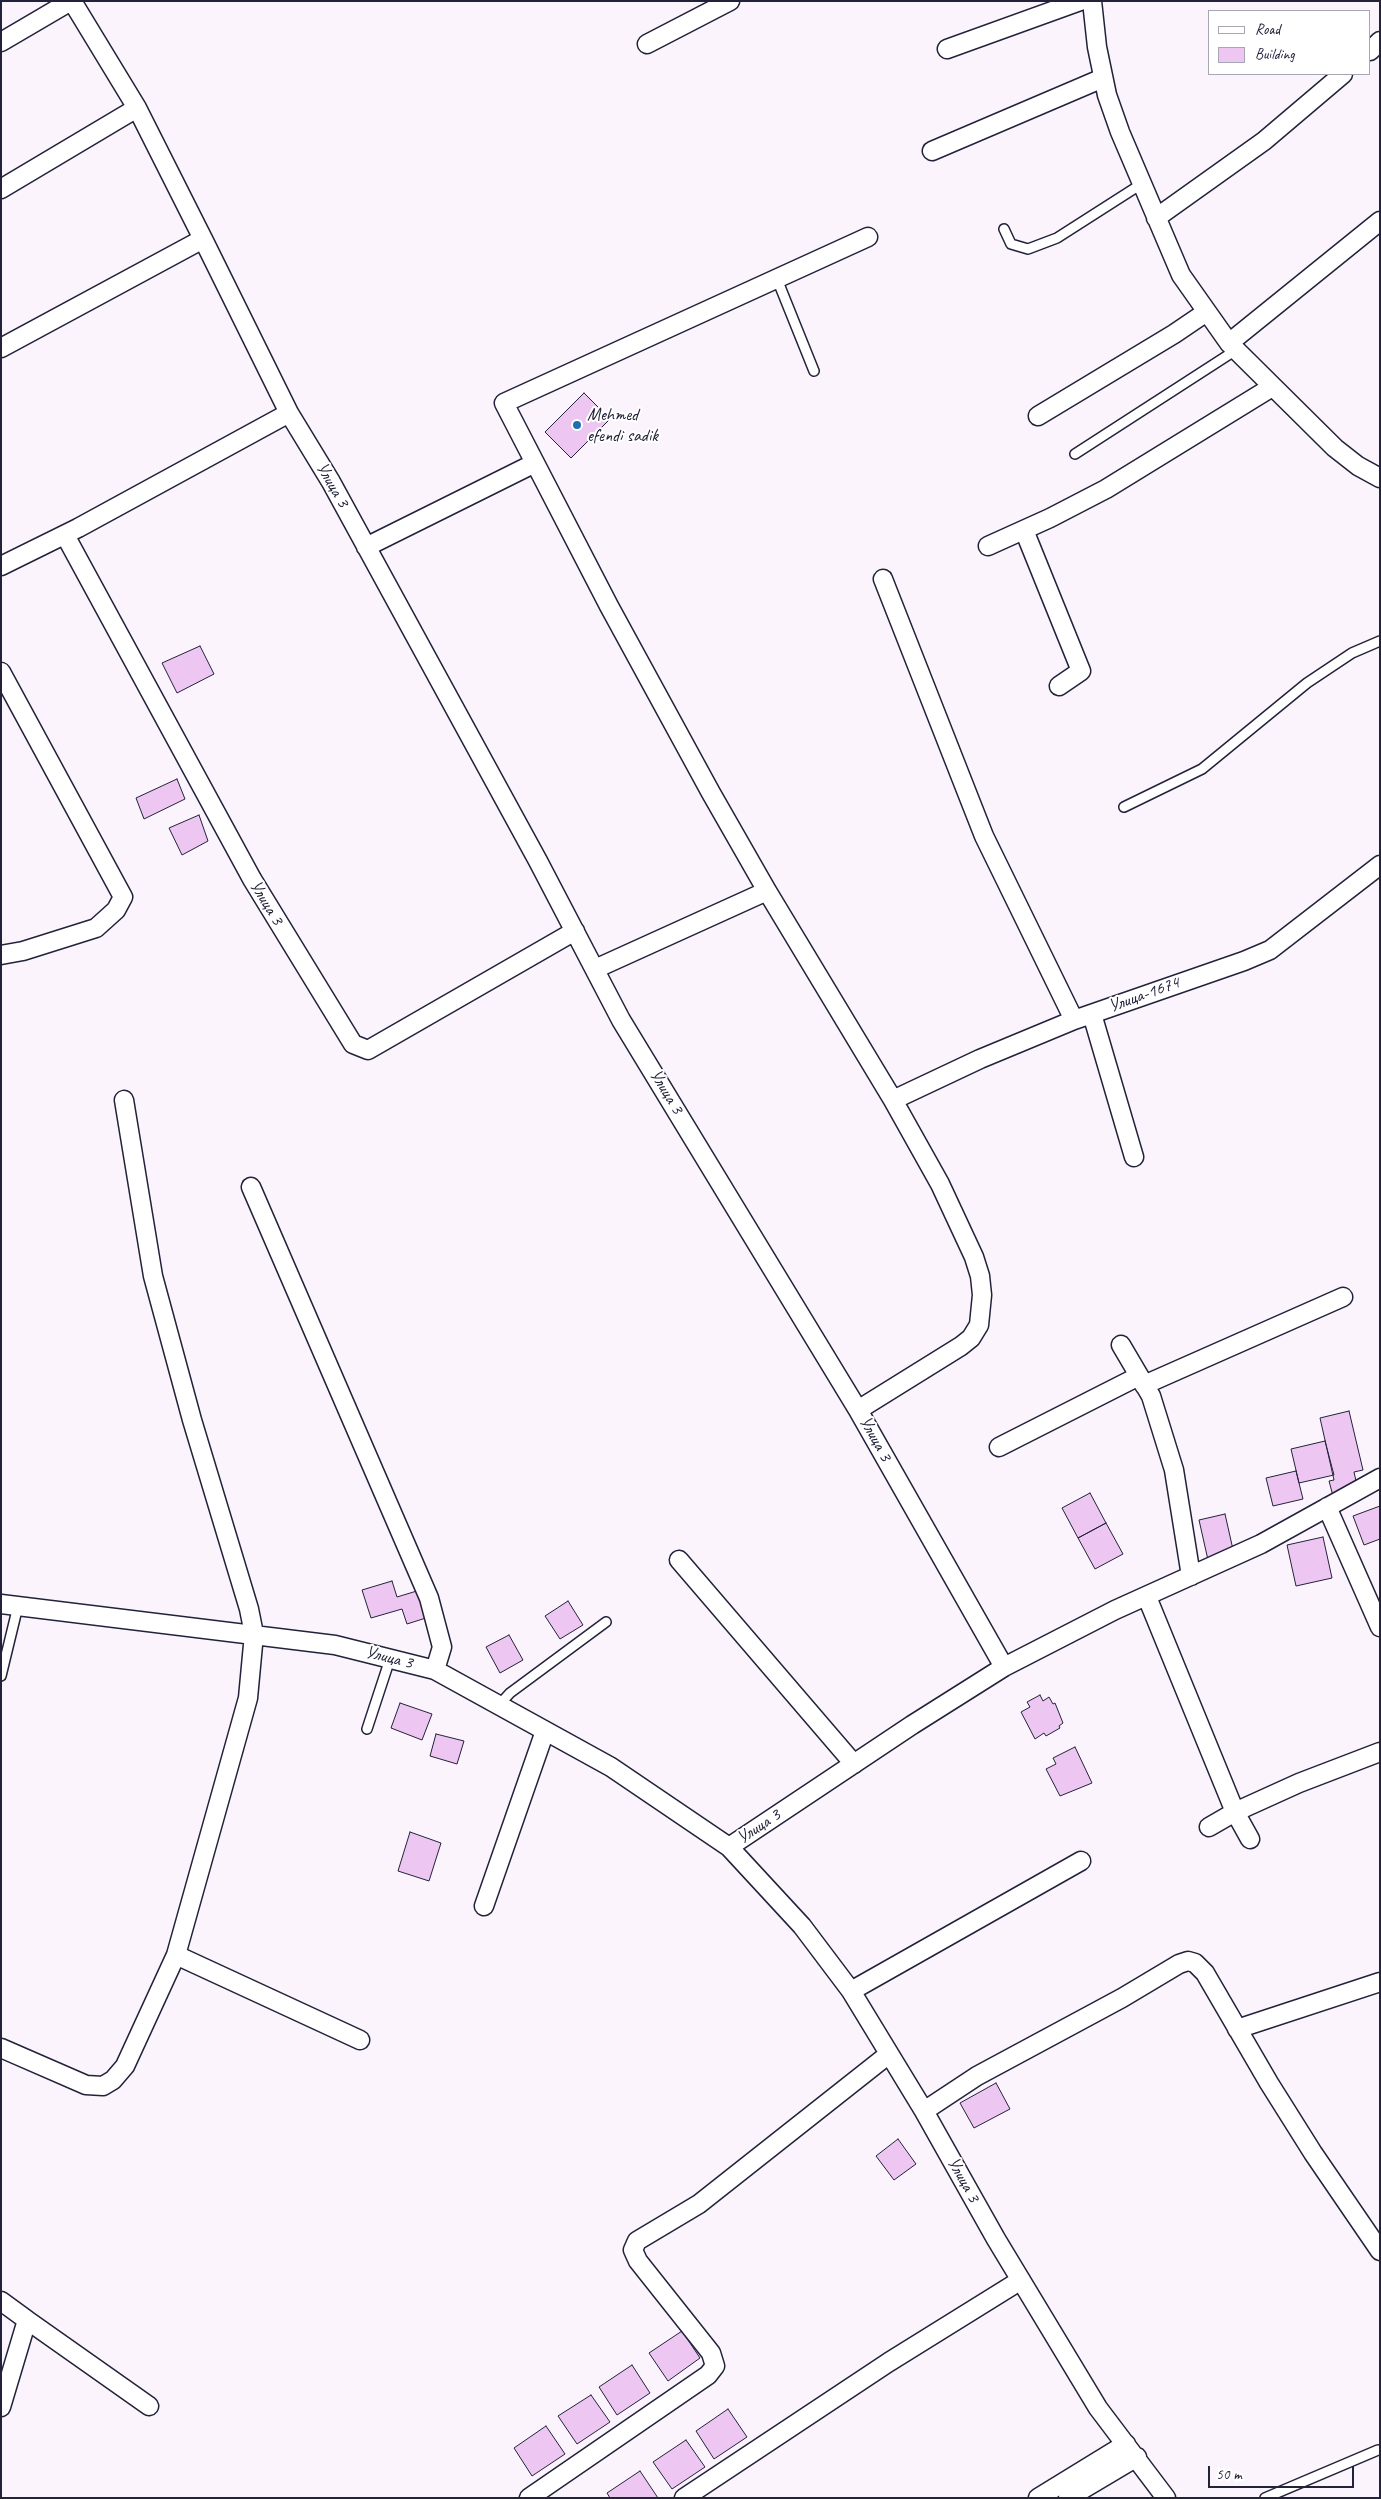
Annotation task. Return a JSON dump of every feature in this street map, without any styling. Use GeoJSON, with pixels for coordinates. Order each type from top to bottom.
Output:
{"type":"FeatureCollection","features":[{"type":"Feature","properties":{"kind":"street"},"geometry":{"type":"LineString","coordinates":[[1,42],[71,1]]}},
{"type":"Feature","properties":{"kind":"street","name":"Улица 3"},"geometry":{"type":"LineString","coordinates":[[71,1],[137,108],[289,413],[331,482],[575,930],[621,1020],[858,1410],[1004,1667],[729,1847]]}},
{"type":"Feature","properties":{"kind":"street"},"geometry":{"type":"LineString","coordinates":[[647,44],[730,1]]}},
{"type":"Feature","properties":{"kind":"street"},"geometry":{"type":"LineString","coordinates":[[947,49],[1080,1]]}},
{"type":"Feature","properties":{"kind":"street"},"geometry":{"type":"LineString","coordinates":[[1092,1],[1097,47],[1103,78],[1120,132],[1181,274],[1205,312],[1232,347],[1335,448],[1358,466],[1380,478]]}},
{"type":"Feature","properties":{"kind":"street"},"geometry":{"type":"LineString","coordinates":[[1371,50],[1380,41]]}},
{"type":"Feature","properties":{"kind":"street"},"geometry":{"type":"LineString","coordinates":[[1156,218],[1264,141],[1342,75]]}},
{"type":"Feature","properties":{"kind":"street"},"geometry":{"type":"LineString","coordinates":[[932,151],[1103,78]]}},
{"type":"Feature","properties":{"kind":"street"},"geometry":{"type":"LineString","coordinates":[[1,189],[137,108]]}},
{"type":"Feature","properties":{"kind":"street"},"geometry":{"type":"LineString","coordinates":[[1232,347],[1380,221]]}},
{"type":"Feature","properties":{"kind":"street"},"geometry":{"type":"LineString","coordinates":[[858,1410],[971,1338],[979,1326],[981,1311],[980,1276],[965,1236],[893,1100],[767,892],[609,606],[504,404],[868,237]]}},
{"type":"Feature","properties":{"kind":"street"},"geometry":{"type":"LineString","coordinates":[[1,348],[203,239]]}},
{"type":"Feature","properties":{"kind":"street"},"geometry":{"type":"LineString","coordinates":[[1038,416],[1174,334],[1205,312]]}},
{"type":"Feature","properties":{"kind":"street"},"geometry":{"type":"LineString","coordinates":[[988,546],[1106,489],[1272,387]]}},
{"type":"Feature","properties":{"kind":"street"},"geometry":{"type":"LineString","coordinates":[[1,566],[65,535],[289,413]]}},
{"type":"Feature","properties":{"kind":"street"},"geometry":{"type":"LineString","coordinates":[[366,547],[535,464]]}},
{"type":"Feature","properties":{"kind":"street"},"geometry":{"type":"LineString","coordinates":[[1024,530],[1081,671],[1059,686]]}},
{"type":"Feature","properties":{"kind":"street","name":"Улица 3"},"geometry":{"type":"LineString","coordinates":[[65,535],[252,880],[353,1044],[368,1050],[575,930]]}},
{"type":"Feature","properties":{"kind":"street"},"geometry":{"type":"LineString","coordinates":[[883,579],[970,803],[1074,1020]]}},
{"type":"Feature","properties":{"kind":"street"},"geometry":{"type":"LineString","coordinates":[[1,672],[123,897],[116,910],[96,928],[24,951],[1,955]]}},
{"type":"Feature","properties":{"kind":"street","name":"Улица-1674"},"geometry":{"type":"LineString","coordinates":[[893,1100],[1074,1020],[1244,961],[1270,950],[1380,865]]}},
{"type":"Feature","properties":{"kind":"street"},"geometry":{"type":"LineString","coordinates":[[595,969],[767,892]]}},
{"type":"Feature","properties":{"kind":"street"},"geometry":{"type":"LineString","coordinates":[[1092,1014],[1134,1157]]}},
{"type":"Feature","properties":{"kind":"street"},"geometry":{"type":"LineString","coordinates":[[1,2048],[86,2085],[103,2086],[113,2080],[125,2066],[176,1954],[248,1698],[254,1634],[249,1609],[192,1420],[154,1276],[124,1100]]}},
{"type":"Feature","properties":{"kind":"street"},"geometry":{"type":"LineString","coordinates":[[251,1187],[430,1598],[442,1647],[436,1670]]}},
{"type":"Feature","properties":{"kind":"street"},"geometry":{"type":"LineString","coordinates":[[999,1447],[1142,1381],[1343,1297]]}},
{"type":"Feature","properties":{"kind":"street"},"geometry":{"type":"LineString","coordinates":[[1121,1344],[1151,1396],[1174,1470],[1191,1576]]}},
{"type":"Feature","properties":{"kind":"street"},"geometry":{"type":"LineString","coordinates":[[1004,1667],[1115,1610],[1261,1544],[1380,1478]]}},
{"type":"Feature","properties":{"kind":"street"},"geometry":{"type":"LineString","coordinates":[[1327,1507],[1380,1627]]}},
{"type":"Feature","properties":{"kind":"street"},"geometry":{"type":"LineString","coordinates":[[679,1560],[854,1764]]}},
{"type":"Feature","properties":{"kind":"street"},"geometry":{"type":"LineString","coordinates":[[1147,1597],[1235,1812],[1250,1838]]}},
{"type":"Feature","properties":{"kind":"street","name":"Улица 3"},"geometry":{"type":"LineString","coordinates":[[10,1605],[335,1645],[436,1670],[611,1767],[729,1847],[802,1926],[852,1991],[1098,2408],[1166,2498]]}},
{"type":"Feature","properties":{"kind":"street"},"geometry":{"type":"LineString","coordinates":[[484,1906],[545,1731]]}},
{"type":"Feature","properties":{"kind":"street"},"geometry":{"type":"LineString","coordinates":[[1209,1827],[1235,1812],[1380,1752]]}},
{"type":"Feature","properties":{"kind":"street"},"geometry":{"type":"LineString","coordinates":[[852,1991],[1081,1861]]}},
{"type":"Feature","properties":{"kind":"street"},"geometry":{"type":"LineString","coordinates":[[176,1954],[360,2040]]}},
{"type":"Feature","properties":{"kind":"street"},"geometry":{"type":"LineString","coordinates":[[924,2111],[977,2076],[1122,1998],[1179,1964],[1188,1961],[1200,1966],[1313,2153],[1380,2251]]}},
{"type":"Feature","properties":{"kind":"street"},"geometry":{"type":"LineString","coordinates":[[1237,2029],[1380,1982]]}},
{"type":"Feature","properties":{"kind":"street"},"geometry":{"type":"LineString","coordinates":[[529,2498],[708,2375],[714,2366],[711,2353],[638,2261],[633,2250],[638,2240],[699,2204],[889,2054]]}},
{"type":"Feature","properties":{"kind":"street"},"geometry":{"type":"LineString","coordinates":[[684,2498],[889,2362],[1021,2280]]}},
{"type":"Feature","properties":{"kind":"street"},"geometry":{"type":"LineString","coordinates":[[1,2301],[149,2406]]}},
{"type":"Feature","properties":{"kind":"street"},"geometry":{"type":"LineString","coordinates":[[1,2407],[27,2320]]}},
{"type":"Feature","properties":{"kind":"street"},"geometry":{"type":"LineString","coordinates":[[1038,2498],[1132,2451]]}},
{"type":"Feature","properties":{"kind":"street"},"geometry":{"type":"LineString","coordinates":[[1068,2498],[1132,2451]]}},
{"type":"Feature","properties":{"kind":"lane"},"geometry":{"type":"LineString","coordinates":[[1004,229],[1011,244],[1028,249],[1057,238],[1143,183]]}},
{"type":"Feature","properties":{"kind":"lane"},"geometry":{"type":"LineString","coordinates":[[777,279],[814,371]]}},
{"type":"Feature","properties":{"kind":"lane"},"geometry":{"type":"LineString","coordinates":[[1075,454],[1232,347]]}},
{"type":"Feature","properties":{"kind":"lane"},"geometry":{"type":"LineString","coordinates":[[1124,807],[1202,769],[1307,683],[1352,653],[1380,641]]}},
{"type":"Feature","properties":{"kind":"lane"},"geometry":{"type":"LineString","coordinates":[[1,1676],[10,1605]]}},
{"type":"Feature","properties":{"kind":"lane"},"geometry":{"type":"LineString","coordinates":[[499,1705],[510,1693],[606,1622]]}},
{"type":"Feature","properties":{"kind":"lane"},"geometry":{"type":"LineString","coordinates":[[367,1729],[390,1658]]}},
{"type":"Feature","properties":{"kind":"lane"},"geometry":{"type":"LineString","coordinates":[[1265,2498],[1378,2450]]}},
{"type":"Feature","properties":{"kind":"building","name":"Mehmed efendi sadik"},"geometry":{"type":"Polygon","coordinates":[[[584,393],[610,419],[571,458],[545,432],[584,393]]]}},
{"type":"Feature","properties":{"kind":"building"},"geometry":{"type":"Polygon","coordinates":[[[200,646],[214,674],[177,693],[162,663],[200,646]]]}},
{"type":"Feature","properties":{"kind":"building"},"geometry":{"type":"Polygon","coordinates":[[[177,779],[185,799],[144,819],[136,798],[177,779]]]}},
{"type":"Feature","properties":{"kind":"building"},"geometry":{"type":"Polygon","coordinates":[[[199,815],[208,841],[182,855],[169,828],[199,815]]]}},
{"type":"Feature","properties":{"kind":"building"},"geometry":{"type":"Polygon","coordinates":[[[1349,1411],[1363,1470],[1354,1472],[1358,1490],[1333,1496],[1329,1481],[1334,1480],[1320,1418],[1349,1411]]]}},
{"type":"Feature","properties":{"kind":"building"},"geometry":{"type":"Polygon","coordinates":[[[1325,1441],[1334,1475],[1299,1483],[1291,1449],[1325,1441]]]}},
{"type":"Feature","properties":{"kind":"building"},"geometry":{"type":"Polygon","coordinates":[[[1296,1471],[1303,1499],[1273,1506],[1266,1478],[1296,1471]]]}},
{"type":"Feature","properties":{"kind":"building"},"geometry":{"type":"Polygon","coordinates":[[[1090,1493],[1106,1523],[1078,1538],[1062,1508],[1090,1493]]]}},
{"type":"Feature","properties":{"kind":"building"},"geometry":{"type":"Polygon","coordinates":[[[1380,1506],[1380,1539],[1364,1545],[1353,1516],[1380,1506]]]}},
{"type":"Feature","properties":{"kind":"building"},"geometry":{"type":"Polygon","coordinates":[[[1225,1514],[1234,1554],[1208,1560],[1199,1520],[1225,1514]]]}},
{"type":"Feature","properties":{"kind":"building"},"geometry":{"type":"Polygon","coordinates":[[[1106,1523],[1123,1554],[1095,1569],[1078,1538],[1106,1523]]]}},
{"type":"Feature","properties":{"kind":"building"},"geometry":{"type":"Polygon","coordinates":[[[1323,1537],[1332,1578],[1296,1586],[1287,1545],[1323,1537]]]}},
{"type":"Feature","properties":{"kind":"building"},"geometry":{"type":"Polygon","coordinates":[[[392,1581],[397,1597],[420,1590],[429,1617],[407,1624],[402,1609],[371,1618],[362,1590],[392,1581]]]}},
{"type":"Feature","properties":{"kind":"building"},"geometry":{"type":"Polygon","coordinates":[[[568,1601],[583,1625],[560,1639],[545,1616],[568,1601]]]}},
{"type":"Feature","properties":{"kind":"building"},"geometry":{"type":"Polygon","coordinates":[[[509,1635],[523,1660],[500,1673],[486,1647],[509,1635]]]}},
{"type":"Feature","properties":{"kind":"building"},"geometry":{"type":"Polygon","coordinates":[[[1040,1695],[1043,1701],[1049,1697],[1053,1704],[1055,1703],[1063,1723],[1059,1726],[1060,1728],[1046,1736],[1044,1733],[1035,1739],[1021,1712],[1030,1707],[1027,1702],[1040,1695]]]}},
{"type":"Feature","properties":{"kind":"building"},"geometry":{"type":"Polygon","coordinates":[[[400,1703],[432,1714],[422,1740],[391,1728],[400,1703]]]}},
{"type":"Feature","properties":{"kind":"building"},"geometry":{"type":"Polygon","coordinates":[[[436,1734],[464,1741],[457,1764],[430,1756],[436,1734]]]}},
{"type":"Feature","properties":{"kind":"building"},"geometry":{"type":"Polygon","coordinates":[[[1075,1747],[1092,1783],[1060,1796],[1046,1769],[1056,1764],[1053,1758],[1075,1747]]]}},
{"type":"Feature","properties":{"kind":"building"},"geometry":{"type":"Polygon","coordinates":[[[410,1832],[441,1843],[429,1881],[398,1871],[410,1832]]]}},
{"type":"Feature","properties":{"kind":"building"},"geometry":{"type":"Polygon","coordinates":[[[996,2083],[1010,2109],[974,2128],[960,2103],[996,2083]]]}},
{"type":"Feature","properties":{"kind":"building"},"geometry":{"type":"Polygon","coordinates":[[[898,2139],[916,2164],[894,2180],[876,2156],[898,2139]]]}},
{"type":"Feature","properties":{"kind":"building"},"geometry":{"type":"Polygon","coordinates":[[[682,2331],[700,2358],[668,2381],[649,2353],[682,2331]]]}},
{"type":"Feature","properties":{"kind":"building"},"geometry":{"type":"Polygon","coordinates":[[[632,2365],[650,2393],[617,2415],[599,2387],[632,2365]]]}},
{"type":"Feature","properties":{"kind":"building"},"geometry":{"type":"Polygon","coordinates":[[[591,2395],[610,2422],[577,2444],[558,2416],[591,2395]]]}},
{"type":"Feature","properties":{"kind":"building"},"geometry":{"type":"Polygon","coordinates":[[[728,2409],[747,2437],[714,2459],[696,2431],[728,2409]]]}},
{"type":"Feature","properties":{"kind":"building"},"geometry":{"type":"Polygon","coordinates":[[[546,2426],[565,2454],[532,2476],[514,2448],[546,2426]]]}},
{"type":"Feature","properties":{"kind":"building"},"geometry":{"type":"Polygon","coordinates":[[[686,2440],[705,2467],[672,2489],[653,2462],[686,2440]]]}},
{"type":"Feature","properties":{"kind":"building"},"geometry":{"type":"Polygon","coordinates":[[[640,2471],[658,2498],[610,2498],[607,2493],[640,2471]]]}},
{"type":"Feature","properties":{"kind":"place","name":"Mehmed efendi sadik"},"geometry":{"type":"Point","coordinates":[577,425]}}]}
